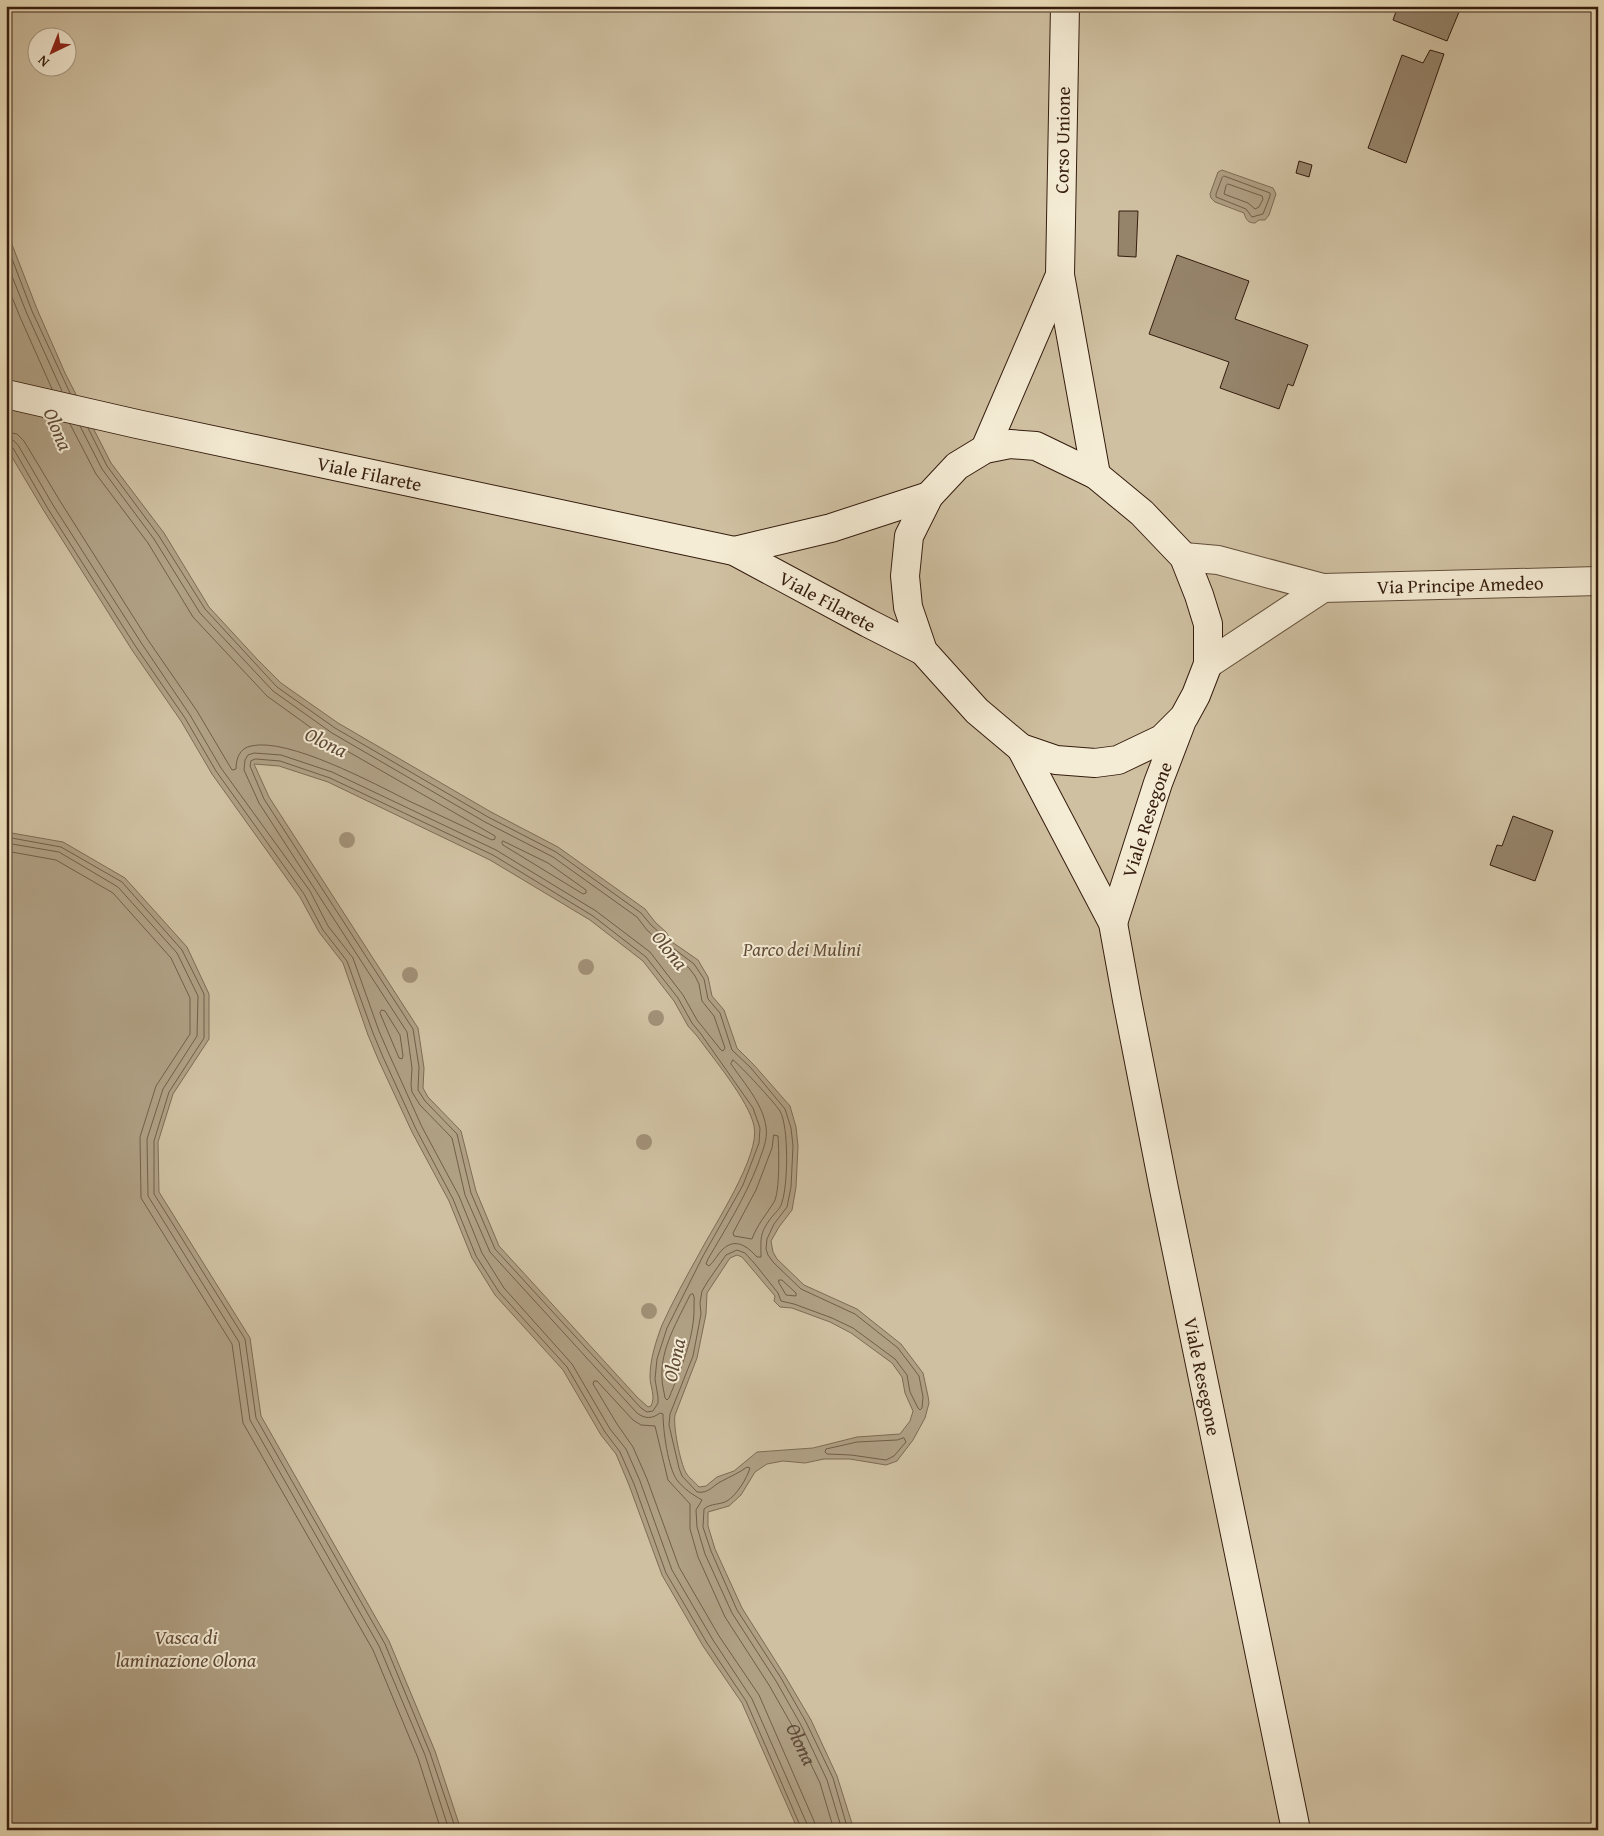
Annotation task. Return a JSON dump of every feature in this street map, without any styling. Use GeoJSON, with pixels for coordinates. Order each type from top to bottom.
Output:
{"type":"FeatureCollection","features":[{"type":"Feature","properties":{"kind":"street","name":"Corso Unione"},"geometry":{"type":"LineString","coordinates":[[1065,6],[1060,274],[1096,475]]}},
{"type":"Feature","properties":{"kind":"street","name":"Corso Unione"},"geometry":{"type":"LineString","coordinates":[[985,449],[1060,274]]}},
{"type":"Feature","properties":{"kind":"street","name":"Viale Filarete"},"geometry":{"type":"LineString","coordinates":[[6,394],[137,424],[734,551],[923,651]]}},
{"type":"Feature","properties":{"kind":"street"},"geometry":{"type":"LineString","coordinates":[[1010,444],[1036,446],[1096,475],[1142,512],[1184,557],[1208,624],[1208,664],[1196,695],[1184,717],[1162,739],[1118,760],[1096,763],[1056,760],[1021,748],[976,711],[923,651],[908,607],[905,576],[909,536],[929,496],[958,466],[985,449],[1010,444]]}},
{"type":"Feature","properties":{"kind":"street","name":"Viale Filarete"},"geometry":{"type":"LineString","coordinates":[[734,551],[831,528],[929,496]]}},
{"type":"Feature","properties":{"kind":"street","name":"Via Principe Amedeo"},"geometry":{"type":"LineString","coordinates":[[1184,557],[1218,560],[1323,588],[1598,581]]}},
{"type":"Feature","properties":{"kind":"street"},"geometry":{"type":"LineString","coordinates":[[1208,664],[1323,588]]}},
{"type":"Feature","properties":{"kind":"street","name":"Viale Resegone"},"geometry":{"type":"LineString","coordinates":[[1113,923],[1158,783],[1184,717]]}},
{"type":"Feature","properties":{"kind":"street","name":"Viale Resegone"},"geometry":{"type":"LineString","coordinates":[[1021,748],[1113,923],[1126,1000],[1296,1830]]}},
{"type":"Feature","properties":{"kind":"green space","name":"Parco dei Mulini"},"geometry":{"type":"Polygon","coordinates":[[[6,6],[1598,6],[1598,1830],[6,1830],[6,6]]]}},
{"type":"Feature","properties":{"kind":"water"},"geometry":{"type":"Polygon","coordinates":[[[1222,170],[1273,188],[1276,194],[1269,215],[1265,220],[1259,220],[1255,223],[1249,222],[1244,213],[1215,202],[1211,198],[1210,194],[1218,172],[1222,170]]]}},
{"type":"Feature","properties":{"kind":"water","name":"Olona"},"geometry":{"type":"Polygon","coordinates":[[[6,229],[37,309],[65,373],[111,463],[164,533],[209,607],[281,683],[338,723],[491,812],[558,847],[645,909],[666,932],[672,942],[698,960],[708,977],[712,996],[724,1010],[737,1048],[790,1106],[796,1127],[798,1146],[796,1187],[792,1210],[771,1241],[773,1252],[777,1259],[804,1285],[857,1309],[901,1344],[923,1373],[929,1403],[925,1418],[913,1440],[897,1461],[886,1465],[850,1459],[824,1459],[805,1463],[783,1461],[767,1464],[755,1472],[741,1495],[729,1506],[708,1512],[708,1526],[715,1549],[742,1608],[811,1720],[837,1776],[854,1830],[798,1830],[742,1703],[703,1646],[662,1575],[616,1454],[601,1435],[563,1370],[495,1295],[472,1258],[449,1201],[412,1132],[378,1059],[343,963],[319,932],[300,897],[212,774],[181,721],[132,650],[6,447],[6,229]],[[254,764],[269,797],[418,1028],[424,1068],[423,1088],[428,1097],[461,1131],[476,1191],[499,1246],[637,1397],[648,1407],[651,1406],[653,1395],[650,1377],[651,1364],[662,1325],[684,1280],[734,1191],[750,1154],[754,1139],[754,1126],[751,1116],[738,1092],[688,1026],[674,1001],[643,961],[590,920],[490,860],[328,782],[279,766],[254,764]],[[737,1255],[730,1258],[707,1293],[706,1314],[697,1358],[675,1415],[679,1453],[689,1477],[699,1487],[706,1486],[717,1477],[734,1471],[757,1452],[813,1448],[857,1437],[900,1434],[910,1421],[913,1411],[905,1393],[902,1377],[892,1363],[851,1333],[830,1322],[792,1308],[780,1307],[774,1301],[775,1296],[742,1257],[737,1255]]]}},
{"type":"Feature","properties":{"kind":"water","name":"Vasca di laminazione Olona"},"geometry":{"type":"Polygon","coordinates":[[[6,832],[63,842],[125,878],[187,947],[209,994],[209,1039],[173,1094],[158,1142],[159,1192],[250,1338],[261,1416],[389,1641],[435,1751],[461,1830],[6,1830],[6,832]]]}},
{"type":"Feature","properties":{"kind":"building"},"geometry":{"type":"Polygon","coordinates":[[[1398,6],[1446,6],[1459,12],[1447,41],[1393,20],[1398,6]]]}},
{"type":"Feature","properties":{"kind":"building"},"geometry":{"type":"Polygon","coordinates":[[[1430,50],[1444,54],[1406,163],[1368,148],[1402,55],[1423,63],[1430,50]]]}},
{"type":"Feature","properties":{"kind":"building"},"geometry":{"type":"Polygon","coordinates":[[[1299,161],[1312,165],[1309,177],[1296,173],[1299,161]]]}},
{"type":"Feature","properties":{"kind":"building"},"geometry":{"type":"Polygon","coordinates":[[[1119,211],[1138,211],[1136,257],[1118,256],[1119,211]]]}},
{"type":"Feature","properties":{"kind":"building"},"geometry":{"type":"Polygon","coordinates":[[[1177,255],[1249,281],[1235,319],[1308,345],[1293,386],[1288,384],[1279,409],[1220,388],[1229,362],[1149,334],[1177,255]]]}},
{"type":"Feature","properties":{"kind":"building"},"geometry":{"type":"Polygon","coordinates":[[[1513,816],[1553,831],[1535,881],[1490,865],[1497,845],[1502,846],[1513,816]]]}}]}
